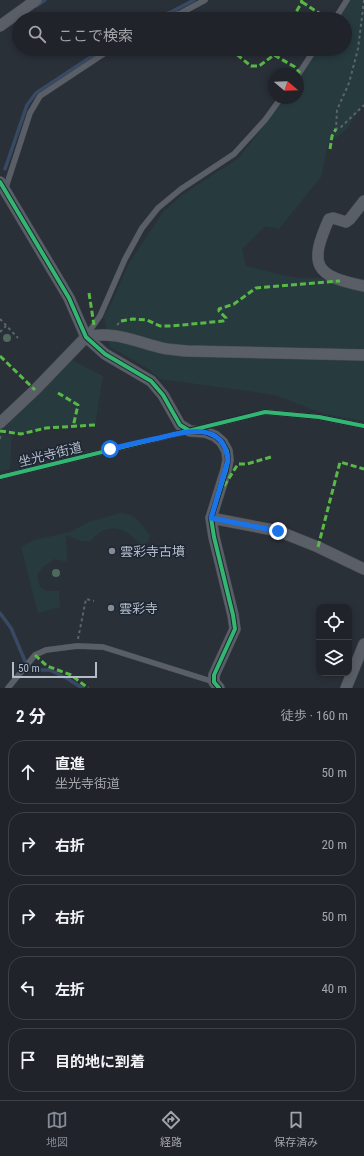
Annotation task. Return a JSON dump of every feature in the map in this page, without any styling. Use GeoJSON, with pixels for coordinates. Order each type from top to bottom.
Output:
{"type":"FeatureCollection","features":[{"type":"Feature","properties":{"kind":"street"},"geometry":{"type":"LineString","coordinates":[[19,12],[36,0]]}},
{"type":"Feature","properties":{"kind":"street"},"geometry":{"type":"LineString","coordinates":[[0,26],[12,17]]}},
{"type":"Feature","properties":{"kind":"street"},"geometry":{"type":"LineString","coordinates":[[2,186],[70,298],[86,336],[105,354],[151,381],[163,394],[180,425],[190,430],[205,432],[215,436],[222,442],[227,451],[228,460],[226,470],[211,518],[235,629],[214,675],[217,685]]}},
{"type":"Feature","properties":{"kind":"street"},"geometry":{"type":"LineString","coordinates":[[364,201],[346,222],[333,218],[329,219],[317,253],[317,260],[325,273],[340,281],[364,286]]}},
{"type":"Feature","properties":{"kind":"street"},"geometry":{"type":"LineString","coordinates":[[0,427],[86,336],[97,334],[122,337],[164,349],[188,351],[364,355]]}},
{"type":"Feature","properties":{"kind":"street"},"geometry":{"type":"LineString","coordinates":[[211,518],[278,531],[318,547],[364,569]]}},
{"type":"Feature","properties":{"kind":"street"},"geometry":{"type":"LineString","coordinates":[[346,688],[364,644]]}},
{"type":"Feature","properties":{"kind":"lane"},"geometry":{"type":"LineString","coordinates":[[183,12],[205,0]]}},
{"type":"Feature","properties":{"kind":"lane"},"geometry":{"type":"LineString","coordinates":[[339,12],[346,0]]}},
{"type":"Feature","properties":{"kind":"lane"},"geometry":{"type":"LineString","coordinates":[[2,186],[30,113],[40,96],[100,56]]}},
{"type":"Feature","properties":{"kind":"lane"},"geometry":{"type":"LineString","coordinates":[[303,68],[310,56]]}},
{"type":"Feature","properties":{"kind":"lane"},"geometry":{"type":"LineString","coordinates":[[86,336],[100,316],[125,259],[142,228],[158,208],[181,189],[234,154],[265,120],[277,104]]}},
{"type":"Feature","properties":{"kind":"lane","name":"坐光寺街道"},"geometry":{"type":"LineString","coordinates":[[0,477],[264,412],[319,417],[364,426]]}},
{"type":"Feature","properties":{"kind":"lane"},"geometry":{"type":"LineString","coordinates":[[8,688],[35,655],[46,650],[76,646],[103,646],[217,685]]}},
{"type":"Feature","properties":{"kind":"path"},"geometry":{"type":"LineString","coordinates":[[364,0],[358,49],[349,83],[337,110],[336,130],[364,105]]}},
{"type":"Feature","properties":{"kind":"path"},"geometry":{"type":"LineString","coordinates":[[0,319],[18,338]]}},
{"type":"Feature","properties":{"kind":"path"},"geometry":{"type":"LineString","coordinates":[[0,332],[6,326]]}},
{"type":"Feature","properties":{"kind":"path"},"geometry":{"type":"LineString","coordinates":[[0,427],[0,439]]}},
{"type":"Feature","properties":{"kind":"path"},"geometry":{"type":"LineString","coordinates":[[76,646],[86,599],[94,601]]}},
{"type":"Feature","properties":{"kind":"green space"},"geometry":{"type":"Polygon","coordinates":[[[350,0],[364,0],[364,103],[346,130],[328,144],[321,177],[279,229],[265,226],[242,249],[246,266],[286,276],[300,278],[322,278],[364,289],[364,421],[324,414],[275,395],[160,379],[147,368],[110,347],[104,316],[113,300],[128,265],[163,212],[182,195],[239,158],[280,104],[304,104],[304,71],[313,56],[352,56],[352,12],[342,12],[350,0]]]}},
{"type":"Feature","properties":{"kind":"green space"},"geometry":{"type":"Polygon","coordinates":[[[72,360],[103,376],[95,425],[46,428],[21,434],[1,431],[72,360]]]}},
{"type":"Feature","properties":{"kind":"green space"},"geometry":{"type":"Polygon","coordinates":[[[0,434],[12,435],[10,469],[0,472],[0,434]]]}},
{"type":"Feature","properties":{"kind":"green space"},"geometry":{"type":"Polygon","coordinates":[[[120,513],[134,517],[140,523],[150,535],[148,542],[141,545],[129,534],[116,529],[103,531],[91,541],[80,541],[66,535],[67,562],[55,559],[44,566],[37,575],[40,587],[47,591],[59,591],[60,607],[38,613],[21,547],[34,540],[70,532],[89,522],[120,513]]]}},
{"type":"Feature","properties":{"kind":"waterway"},"geometry":{"type":"LineString","coordinates":[[36,6],[45,0]]}},
{"type":"Feature","properties":{"kind":"waterway"},"geometry":{"type":"LineString","coordinates":[[171,12],[194,0]]}},
{"type":"Feature","properties":{"kind":"waterway"},"geometry":{"type":"LineString","coordinates":[[5,169],[27,105],[36,93],[92,56]]}},
{"type":"Feature","properties":{"kind":"waterway"},"geometry":{"type":"LineString","coordinates":[[0,613],[11,628],[25,661],[37,670],[50,670],[82,688]]}},
{"type":"Feature","properties":{"kind":"marked path"},"geometry":{"type":"LineString","coordinates":[[296,12],[302,2],[301,0]]}},
{"type":"Feature","properties":{"kind":"marked path"},"geometry":{"type":"LineString","coordinates":[[302,2],[317,12]]}},
{"type":"Feature","properties":{"kind":"marked path"},"geometry":{"type":"LineString","coordinates":[[239,56],[251,66],[259,66],[273,56]]}},
{"type":"Feature","properties":{"kind":"marked path"},"geometry":{"type":"LineString","coordinates":[[276,56],[296,68]]}},
{"type":"Feature","properties":{"kind":"marked path"},"geometry":{"type":"LineString","coordinates":[[330,149],[332,136],[336,129]]}},
{"type":"Feature","properties":{"kind":"marked path"},"geometry":{"type":"LineString","coordinates":[[121,321],[133,319],[147,320],[160,326],[223,321],[226,318],[219,311],[219,309],[234,304],[256,288],[340,281]]}},
{"type":"Feature","properties":{"kind":"marked path"},"geometry":{"type":"LineString","coordinates":[[89,293],[94,325]]}},
{"type":"Feature","properties":{"kind":"marked path"},"geometry":{"type":"LineString","coordinates":[[0,356],[35,390]]}},
{"type":"Feature","properties":{"kind":"marked path"},"geometry":{"type":"LineString","coordinates":[[58,393],[78,405],[73,427]]}},
{"type":"Feature","properties":{"kind":"marked path"},"geometry":{"type":"LineString","coordinates":[[0,431],[21,434],[46,428],[95,425]]}},
{"type":"Feature","properties":{"kind":"marked path"},"geometry":{"type":"LineString","coordinates":[[224,486],[238,464],[247,464],[271,457]]}},
{"type":"Feature","properties":{"kind":"marked path"},"geometry":{"type":"LineString","coordinates":[[318,547],[340,462],[364,469]]}},
{"type":"Feature","properties":{"kind":"marked path"},"geometry":{"type":"LineString","coordinates":[[35,655],[47,666],[71,675],[88,688]]}},
{"type":"Feature","properties":{"kind":"cycle path"},"geometry":{"type":"LineString","coordinates":[[0,182],[69,298],[86,337],[105,354],[151,381],[163,395],[180,425],[190,431],[205,432],[215,436],[222,442],[227,451],[228,460],[226,470],[211,518],[235,629],[214,675],[214,682],[219,688]]}},
{"type":"Feature","properties":{"kind":"cycle path"},"geometry":{"type":"LineString","coordinates":[[0,477],[265,412],[319,417],[364,426]]}},
{"type":"Feature","properties":{"kind":"place","name":"雲彩寺古墳"},"geometry":{"type":"Point","coordinates":[112,551]}},
{"type":"Feature","properties":{"kind":"place","name":"雲彩寺"},"geometry":{"type":"Point","coordinates":[111,608]}},
{"type":"Feature","properties":{"kind":"route"},"geometry":{"type":"LineString","coordinates":[[110,449],[190,430],[205,432],[215,436],[222,442],[227,451],[228,460],[211,518],[278,531]]}}]}
